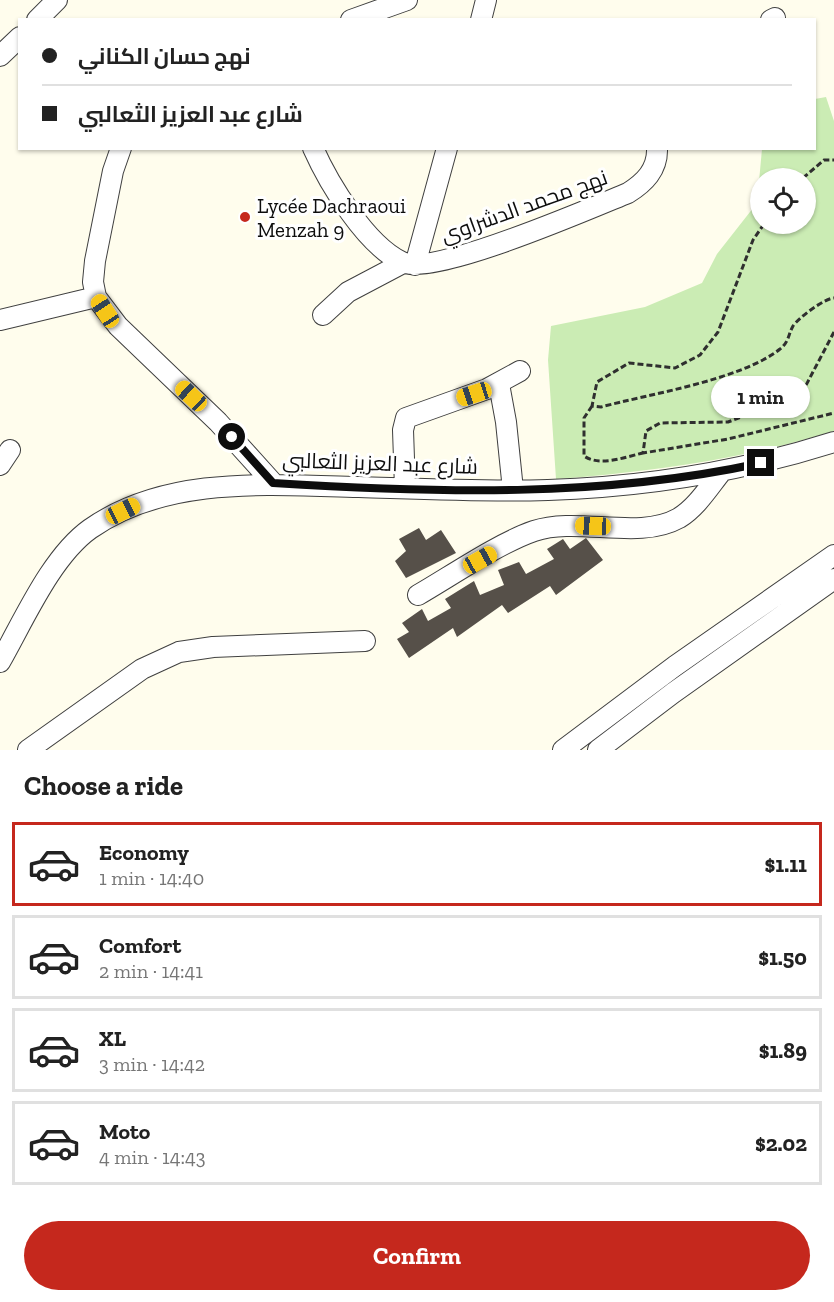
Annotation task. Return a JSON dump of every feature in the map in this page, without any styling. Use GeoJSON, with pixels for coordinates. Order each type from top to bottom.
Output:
{"type":"FeatureCollection","features":[{"type":"Feature","properties":{"kind":"street"},"geometry":{"type":"LineString","coordinates":[[39,18],[57,0]]}},
{"type":"Feature","properties":{"kind":"street"},"geometry":{"type":"LineString","coordinates":[[357,18],[407,0]]}},
{"type":"Feature","properties":{"kind":"street"},"geometry":{"type":"LineString","coordinates":[[482,18],[486,0]]}},
{"type":"Feature","properties":{"kind":"street"},"geometry":{"type":"LineString","coordinates":[[0,56],[18,39]]}},
{"type":"Feature","properties":{"kind":"street"},"geometry":{"type":"LineString","coordinates":[[120,150],[113,171],[95,261],[93,282],[96,297],[118,326],[218,422],[273,483]]}},
{"type":"Feature","properties":{"kind":"street"},"geometry":{"type":"LineString","coordinates":[[314,150],[326,178],[346,207],[380,244],[409,264],[446,150]]}},
{"type":"Feature","properties":{"kind":"street","name":"نهج محمد الدشراوي"},"geometry":{"type":"LineString","coordinates":[[323,315],[348,292],[409,264],[454,258],[628,193],[642,184],[651,173],[657,150]]}},
{"type":"Feature","properties":{"kind":"street"},"geometry":{"type":"LineString","coordinates":[[0,320],[96,297]]}},
{"type":"Feature","properties":{"kind":"street"},"geometry":{"type":"LineString","coordinates":[[405,488],[403,430],[406,418],[499,384],[520,371]]}},
{"type":"Feature","properties":{"kind":"street"},"geometry":{"type":"LineString","coordinates":[[499,384],[506,422],[513,490]]}},
{"type":"Feature","properties":{"kind":"street","name":"شارع عبد العزيز الثعالبي"},"geometry":{"type":"LineString","coordinates":[[0,662],[62,556],[87,531],[141,502],[173,494],[273,483],[513,490],[609,486],[722,471],[797,454],[834,442]]}},
{"type":"Feature","properties":{"kind":"street"},"geometry":{"type":"LineString","coordinates":[[418,595],[534,531],[557,526],[639,527],[669,522],[686,513],[722,471]]}},
{"type":"Feature","properties":{"kind":"street"},"geometry":{"type":"LineString","coordinates":[[563,750],[675,666],[834,555]]}},
{"type":"Feature","properties":{"kind":"street"},"geometry":{"type":"LineString","coordinates":[[598,750],[673,693],[834,579]]}},
{"type":"Feature","properties":{"kind":"street"},"geometry":{"type":"LineString","coordinates":[[28,750],[142,669],[179,652],[213,647],[365,642]]}},
{"type":"Feature","properties":{"kind":"path"},"geometry":{"type":"LineString","coordinates":[[815,168],[824,160],[834,160]]}},
{"type":"Feature","properties":{"kind":"path"},"geometry":{"type":"LineString","coordinates":[[757,234],[718,332],[700,355],[675,368],[629,363],[597,382],[591,406],[584,418],[585,456],[591,461],[605,461],[728,439],[834,412]]}},
{"type":"Feature","properties":{"kind":"path"},"geometry":{"type":"LineString","coordinates":[[591,406],[601,406],[678,389],[747,366],[780,349],[790,339],[794,325],[819,303],[834,298]]}},
{"type":"Feature","properties":{"kind":"path"},"geometry":{"type":"LineString","coordinates":[[643,453],[646,431],[660,423],[728,422],[785,401],[804,389],[834,332]]}},
{"type":"Feature","properties":{"kind":"green space"},"geometry":{"type":"Polygon","coordinates":[[[826,97],[834,121],[834,431],[731,457],[556,479],[548,360],[551,326],[645,307],[702,283],[717,254],[750,212],[750,234],[816,234],[816,168],[760,168],[762,150],[816,150],[816,99],[826,97]]]}},
{"type":"Feature","properties":{"kind":"building"},"geometry":{"type":"Polygon","coordinates":[[[419,528],[426,540],[441,530],[456,553],[406,578],[395,561],[406,551],[399,539],[419,528]]]}},
{"type":"Feature","properties":{"kind":"building"},"geometry":{"type":"Polygon","coordinates":[[[586,538],[603,560],[556,595],[550,586],[508,613],[502,605],[457,637],[453,628],[409,658],[397,639],[409,632],[402,623],[422,609],[428,621],[451,608],[445,599],[474,581],[480,595],[504,585],[498,570],[519,562],[526,574],[554,559],[547,549],[563,539],[570,549],[586,538]]]}},
{"type":"Feature","properties":{"kind":"place","name":"Lycée Dachraoui Menzah 9"},"geometry":{"type":"Point","coordinates":[245,217]}},
{"type":"Feature","properties":{"kind":"route"},"geometry":{"type":"LineString","coordinates":[[232,437],[273,483],[323,486],[574,489],[722,471],[761,463]]}}]}
